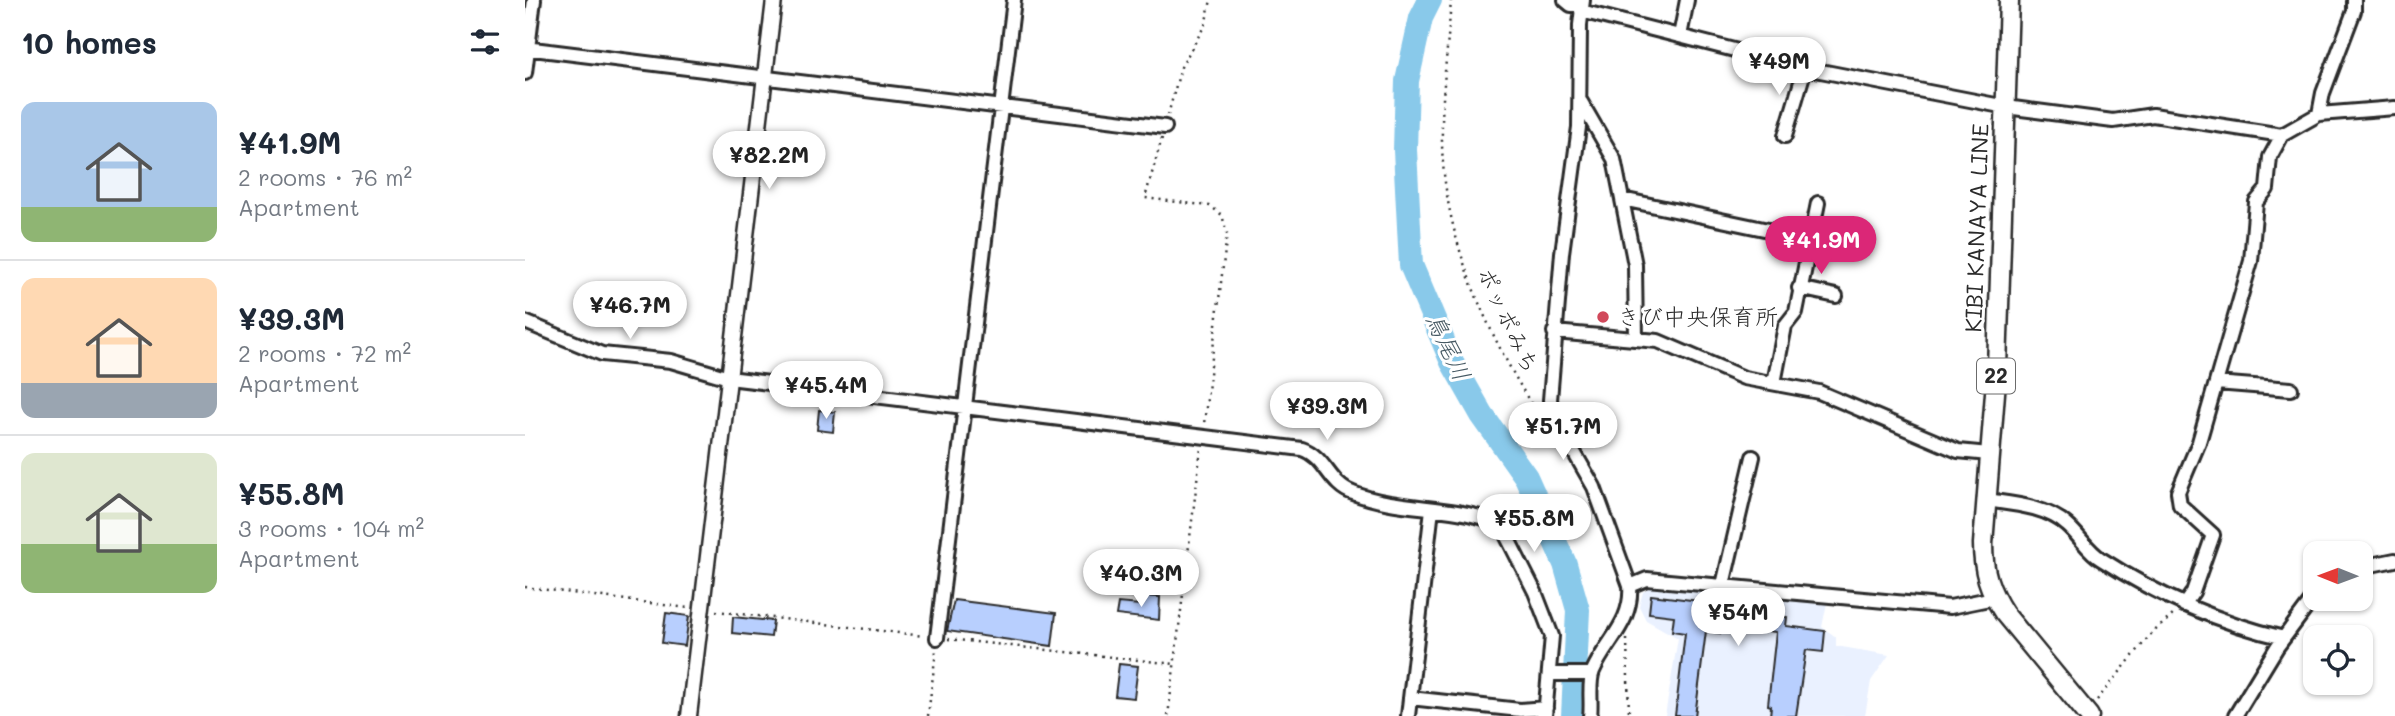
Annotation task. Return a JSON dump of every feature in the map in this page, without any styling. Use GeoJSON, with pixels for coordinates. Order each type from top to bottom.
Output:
{"type":"FeatureCollection","features":[{"type":"Feature","properties":{"kind":"main road","name":"KIBI KANAYA LINE"},"geometry":{"type":"LineString","coordinates":[[2009,0],[1997,368],[1983,558],[1994,598],[2088,715]]}},
{"type":"Feature","properties":{"kind":"street"},"geometry":{"type":"LineString","coordinates":[[525,74],[534,0]]}},
{"type":"Feature","properties":{"kind":"street"},"geometry":{"type":"LineString","coordinates":[[689,716],[774,0]]}},
{"type":"Feature","properties":{"kind":"street"},"geometry":{"type":"LineString","coordinates":[[937,638],[1014,0]]}},
{"type":"Feature","properties":{"kind":"street"},"geometry":{"type":"LineString","coordinates":[[1565,0],[1571,5],[1582,5],[1680,36],[1804,68],[2006,107],[2113,121],[2153,115],[2282,135]]}},
{"type":"Feature","properties":{"kind":"street"},"geometry":{"type":"LineString","coordinates":[[1680,36],[1687,0]]}},
{"type":"Feature","properties":{"kind":"street"},"geometry":{"type":"LineString","coordinates":[[2319,114],[2323,93],[2354,11],[2354,0]]}},
{"type":"Feature","properties":{"kind":"street"},"geometry":{"type":"LineString","coordinates":[[1582,5],[1580,127],[1554,332],[1551,410],[1594,487],[1630,586],[1626,619],[1589,674],[1598,716]]}},
{"type":"Feature","properties":{"kind":"street"},"geometry":{"type":"LineString","coordinates":[[527,48],[1165,127]]}},
{"type":"Feature","properties":{"kind":"street"},"geometry":{"type":"LineString","coordinates":[[1785,136],[1804,68]]}},
{"type":"Feature","properties":{"kind":"street"},"geometry":{"type":"LineString","coordinates":[[1580,100],[1614,159],[1635,265],[1636,339]]}},
{"type":"Feature","properties":{"kind":"street"},"geometry":{"type":"LineString","coordinates":[[2184,605],[2193,592],[2213,535],[2180,505],[2178,492],[2199,442],[2251,261],[2256,202],[2267,189],[2270,157],[2282,135],[2319,114],[2395,108]]}},
{"type":"Feature","properties":{"kind":"street"},"geometry":{"type":"LineString","coordinates":[[1622,199],[1778,232]]}},
{"type":"Feature","properties":{"kind":"street"},"geometry":{"type":"LineString","coordinates":[[1774,383],[1785,326],[1794,317],[1817,222],[1818,203]]}},
{"type":"Feature","properties":{"kind":"street"},"geometry":{"type":"LineString","coordinates":[[1799,288],[1836,296]]}},
{"type":"Feature","properties":{"kind":"street"},"geometry":{"type":"LineString","coordinates":[[525,321],[601,354],[671,362],[729,378],[1302,449],[1320,457],[1332,477],[1354,494],[1479,516],[1503,529],[1535,592],[1552,636],[1554,674],[1545,712],[1410,698]]}},
{"type":"Feature","properties":{"kind":"street"},"geometry":{"type":"LineString","coordinates":[[1554,332],[1673,345],[1744,378],[1819,392],[1958,452],[1989,454]]}},
{"type":"Feature","properties":{"kind":"street"},"geometry":{"type":"LineString","coordinates":[[2216,383],[2291,389]]}},
{"type":"Feature","properties":{"kind":"street"},"geometry":{"type":"LineString","coordinates":[[1723,585],[1753,457]]}},
{"type":"Feature","properties":{"kind":"street"},"geometry":{"type":"LineString","coordinates":[[1986,499],[2031,508],[2057,517],[2099,558],[2184,605],[2244,628],[2284,638]]}},
{"type":"Feature","properties":{"kind":"street"},"geometry":{"type":"LineString","coordinates":[[1408,716],[1432,509]]}},
{"type":"Feature","properties":{"kind":"street"},"geometry":{"type":"LineString","coordinates":[[2373,565],[2395,560]]}},
{"type":"Feature","properties":{"kind":"street"},"geometry":{"type":"LineString","coordinates":[[1630,586],[1647,579],[1950,607],[1994,598]]}},
{"type":"Feature","properties":{"kind":"street"},"geometry":{"type":"LineString","coordinates":[[2235,716],[2304,611]]}},
{"type":"Feature","properties":{"kind":"street"},"geometry":{"type":"LineString","coordinates":[[1554,674],[1589,674]]}},
{"type":"Feature","properties":{"kind":"street"},"geometry":{"type":"LineString","coordinates":[[1590,716],[1593,701]]}},
{"type":"Feature","properties":{"kind":"path"},"geometry":{"type":"LineString","coordinates":[[1168,716],[1227,233],[1222,215],[1210,206],[1145,198],[1181,67],[1205,25],[1211,0]]}},
{"type":"Feature","properties":{"kind":"path","name":"ポッポみち"},"geometry":{"type":"LineString","coordinates":[[1451,1],[1442,117],[1448,198],[1462,257],[1486,320],[1545,427]]}},
{"type":"Feature","properties":{"kind":"path"},"geometry":{"type":"LineString","coordinates":[[525,587],[937,638],[1175,664]]}},
{"type":"Feature","properties":{"kind":"path"},"geometry":{"type":"LineString","coordinates":[[2088,715],[2151,634],[2184,605]]}},
{"type":"Feature","properties":{"kind":"path"},"geometry":{"type":"LineString","coordinates":[[1626,619],[1629,716]]}},
{"type":"Feature","properties":{"kind":"path"},"geometry":{"type":"LineString","coordinates":[[928,716],[937,638]]}},
{"type":"Feature","properties":{"kind":"shaded area"},"geometry":{"type":"Polygon","coordinates":[[[1651,586],[1723,589],[1827,603],[1822,627],[1836,637],[1836,646],[1889,655],[1871,681],[1865,716],[1665,716],[1678,638],[1646,620],[1639,606],[1643,592],[1651,586]]]}},
{"type":"Feature","properties":{"kind":"building"},"geometry":{"type":"Polygon","coordinates":[[[819,410],[835,412],[833,432],[817,430],[819,410]]]}},
{"type":"Feature","properties":{"kind":"building"},"geometry":{"type":"Polygon","coordinates":[[[1651,595],[1772,610],[1771,615],[1787,617],[1786,626],[1825,631],[1823,652],[1806,650],[1796,716],[1770,716],[1771,706],[1768,705],[1776,632],[1720,625],[1720,633],[1706,631],[1695,716],[1675,716],[1685,633],[1672,631],[1674,616],[1649,613],[1651,595]]]}},
{"type":"Feature","properties":{"kind":"building"},"geometry":{"type":"Polygon","coordinates":[[[1141,596],[1160,597],[1159,620],[1116,615],[1118,603],[1140,605],[1141,596]]]}},
{"type":"Feature","properties":{"kind":"building"},"geometry":{"type":"Polygon","coordinates":[[[954,600],[1056,613],[1052,646],[947,631],[954,600]]]}},
{"type":"Feature","properties":{"kind":"building"},"geometry":{"type":"Polygon","coordinates":[[[666,613],[689,616],[685,646],[662,643],[666,613]]]}},
{"type":"Feature","properties":{"kind":"building"},"geometry":{"type":"Polygon","coordinates":[[[733,617],[773,621],[771,637],[732,633],[733,617]]]}},
{"type":"Feature","properties":{"kind":"building"},"geometry":{"type":"Polygon","coordinates":[[[1119,664],[1138,666],[1134,698],[1115,696],[1119,664]]]}},
{"type":"Feature","properties":{"kind":"waterway","name":"鳥尾川"},"geometry":{"type":"LineString","coordinates":[[1430,0],[1421,18],[1407,81],[1405,150],[1411,265],[1452,362],[1482,415],[1526,477],[1565,564],[1578,610],[1573,716]]}},
{"type":"Feature","properties":{"kind":"place","name":"きび中央保育所"},"geometry":{"type":"Point","coordinates":[1603,317]}}]}
